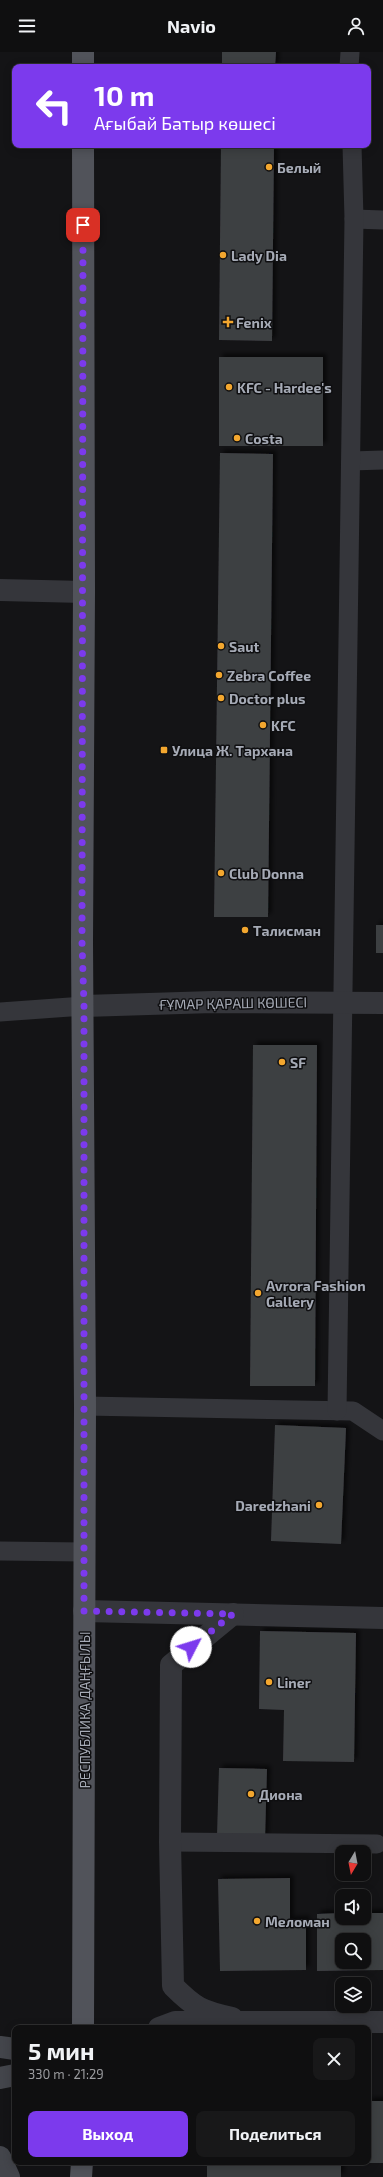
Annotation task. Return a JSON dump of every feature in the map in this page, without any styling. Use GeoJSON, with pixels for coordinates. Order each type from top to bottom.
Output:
{"type":"FeatureCollection","features":[{"type":"Feature","properties":{"kind":"main road"},"geometry":{"type":"LineString","coordinates":[[83,52],[83,64]]}},
{"type":"Feature","properties":{"kind":"main road","name":"РЕСПУБЛИКА ДАҢҒЫЛЫ"},"geometry":{"type":"LineString","coordinates":[[83,148],[84,592],[82,942],[84,1006],[85,1406],[83,2025]]}},
{"type":"Feature","properties":{"kind":"main road"},"geometry":{"type":"LineString","coordinates":[[0,2047],[12,2049]]}},
{"type":"Feature","properties":{"kind":"main road"},"geometry":{"type":"LineString","coordinates":[[0,2078],[12,2076]]}},
{"type":"Feature","properties":{"kind":"main road"},"geometry":{"type":"LineString","coordinates":[[0,2156],[9,2177]]}},
{"type":"Feature","properties":{"kind":"main road"},"geometry":{"type":"LineString","coordinates":[[82,2165],[82,2177]]}},
{"type":"Feature","properties":{"kind":"street"},"geometry":{"type":"LineString","coordinates":[[0,590],[84,592]]}},
{"type":"Feature","properties":{"kind":"street","name":"ҒҰМАР ҚАРАШ КӨШЕСІ"},"geometry":{"type":"LineString","coordinates":[[84,1006],[213,1002],[383,1003]]}},
{"type":"Feature","properties":{"kind":"street"},"geometry":{"type":"LineString","coordinates":[[84,1601],[233,1614],[383,1618]]}},
{"type":"Feature","properties":{"kind":"street"},"geometry":{"type":"LineString","coordinates":[[233,1614],[171,1665],[170,1842],[173,1986],[190,2004],[205,2012],[254,2022]]}},
{"type":"Feature","properties":{"kind":"street"},"geometry":{"type":"LineString","coordinates":[[167,2025],[175,2022],[383,2022]]}},
{"type":"Feature","properties":{"kind":"lane"},"geometry":{"type":"LineString","coordinates":[[349,64],[350,52]]}},
{"type":"Feature","properties":{"kind":"lane"},"geometry":{"type":"LineString","coordinates":[[336,1411],[351,461],[354,219],[352,148]]}},
{"type":"Feature","properties":{"kind":"lane"},"geometry":{"type":"LineString","coordinates":[[354,219],[383,220]]}},
{"type":"Feature","properties":{"kind":"lane"},"geometry":{"type":"LineString","coordinates":[[351,461],[383,460]]}},
{"type":"Feature","properties":{"kind":"lane"},"geometry":{"type":"LineString","coordinates":[[0,1012],[84,1006]]}},
{"type":"Feature","properties":{"kind":"lane"},"geometry":{"type":"LineString","coordinates":[[85,1406],[353,1411],[383,1431]]}},
{"type":"Feature","properties":{"kind":"lane"},"geometry":{"type":"LineString","coordinates":[[0,1551],[84,1552]]}},
{"type":"Feature","properties":{"kind":"lane"},"geometry":{"type":"LineString","coordinates":[[170,1842],[377,1844]]}},
{"type":"Feature","properties":{"kind":"building"},"geometry":{"type":"Polygon","coordinates":[[[222,52],[276,52],[275,64],[222,64],[222,52]]]}},
{"type":"Feature","properties":{"kind":"building"},"geometry":{"type":"Polygon","coordinates":[[[221,148],[274,148],[272,341],[219,340],[221,148]]]}},
{"type":"Feature","properties":{"kind":"building"},"geometry":{"type":"Polygon","coordinates":[[[219,357],[323,357],[323,446],[219,446],[219,357]]]}},
{"type":"Feature","properties":{"kind":"building"},"geometry":{"type":"Polygon","coordinates":[[[220,453],[273,454],[268,917],[214,917],[220,453]]]}},
{"type":"Feature","properties":{"kind":"building"},"geometry":{"type":"Polygon","coordinates":[[[376,925],[383,925],[383,953],[376,953],[376,925]]]}},
{"type":"Feature","properties":{"kind":"building"},"geometry":{"type":"Polygon","coordinates":[[[253,1045],[317,1045],[315,1386],[250,1386],[253,1045]]]}},
{"type":"Feature","properties":{"kind":"building"},"geometry":{"type":"Polygon","coordinates":[[[275,1425],[346,1428],[341,1544],[271,1541],[275,1425]]]}},
{"type":"Feature","properties":{"kind":"building"},"geometry":{"type":"Polygon","coordinates":[[[260,1631],[356,1633],[354,1762],[283,1761],[284,1710],[259,1709],[260,1631]]]}},
{"type":"Feature","properties":{"kind":"building"},"geometry":{"type":"Polygon","coordinates":[[[219,1768],[267,1769],[265,1838],[217,1836],[219,1768]]]}},
{"type":"Feature","properties":{"kind":"building"},"geometry":{"type":"Polygon","coordinates":[[[290,1878],[290,1920],[306,1919],[306,1970],[220,1971],[218,1879],[290,1878]]]}},
{"type":"Feature","properties":{"kind":"building"},"geometry":{"type":"Polygon","coordinates":[[[335,1913],[335,1925],[371,1925],[371,1913],[383,1913],[383,1970],[317,1971],[317,1914],[335,1913]]]}},
{"type":"Feature","properties":{"kind":"building"},"geometry":{"type":"Polygon","coordinates":[[[371,2101],[383,2101],[383,2163],[371,2163],[371,2101]]]}},
{"type":"Feature","properties":{"kind":"building"},"geometry":{"type":"Polygon","coordinates":[[[207,2165],[341,2165],[341,2177],[207,2177],[207,2165]]]}},
{"type":"Feature","properties":{"kind":"place","name":"Белый"},"geometry":{"type":"Point","coordinates":[269,167]}},
{"type":"Feature","properties":{"kind":"place","name":"Lady Dia"},"geometry":{"type":"Point","coordinates":[223,255]}},
{"type":"Feature","properties":{"kind":"place","name":"Fenix"},"geometry":{"type":"Point","coordinates":[228,322]}},
{"type":"Feature","properties":{"kind":"place","name":"KFC - Hardee's"},"geometry":{"type":"Point","coordinates":[229,387]}},
{"type":"Feature","properties":{"kind":"place","name":"Costa"},"geometry":{"type":"Point","coordinates":[237,438]}},
{"type":"Feature","properties":{"kind":"place","name":"Saut"},"geometry":{"type":"Point","coordinates":[221,646]}},
{"type":"Feature","properties":{"kind":"place","name":"Zebra Coffee"},"geometry":{"type":"Point","coordinates":[219,675]}},
{"type":"Feature","properties":{"kind":"place","name":"Doctor plus"},"geometry":{"type":"Point","coordinates":[221,698]}},
{"type":"Feature","properties":{"kind":"place","name":"KFC"},"geometry":{"type":"Point","coordinates":[263,725]}},
{"type":"Feature","properties":{"kind":"place","name":"Улица Ж. Тархана"},"geometry":{"type":"Point","coordinates":[164,750]}},
{"type":"Feature","properties":{"kind":"place","name":"Club Donna"},"geometry":{"type":"Point","coordinates":[221,873]}},
{"type":"Feature","properties":{"kind":"place","name":"Талисман"},"geometry":{"type":"Point","coordinates":[245,930]}},
{"type":"Feature","properties":{"kind":"place","name":"SF"},"geometry":{"type":"Point","coordinates":[282,1062]}},
{"type":"Feature","properties":{"kind":"place","name":"Avrora Fashion Gallery"},"geometry":{"type":"Point","coordinates":[258,1293]}},
{"type":"Feature","properties":{"kind":"place","name":"Daredzhani"},"geometry":{"type":"Point","coordinates":[319,1505]}},
{"type":"Feature","properties":{"kind":"place","name":"Liner"},"geometry":{"type":"Point","coordinates":[269,1682]}},
{"type":"Feature","properties":{"kind":"place","name":"Диона"},"geometry":{"type":"Point","coordinates":[251,1794]}},
{"type":"Feature","properties":{"kind":"place","name":"Меломан"},"geometry":{"type":"Point","coordinates":[257,1921]}},
{"type":"Feature","properties":{"kind":"route"},"geometry":{"type":"LineString","coordinates":[[83,225],[84,592],[82,942],[84,1006],[84,1611],[233,1614],[191,1647]]}}]}
